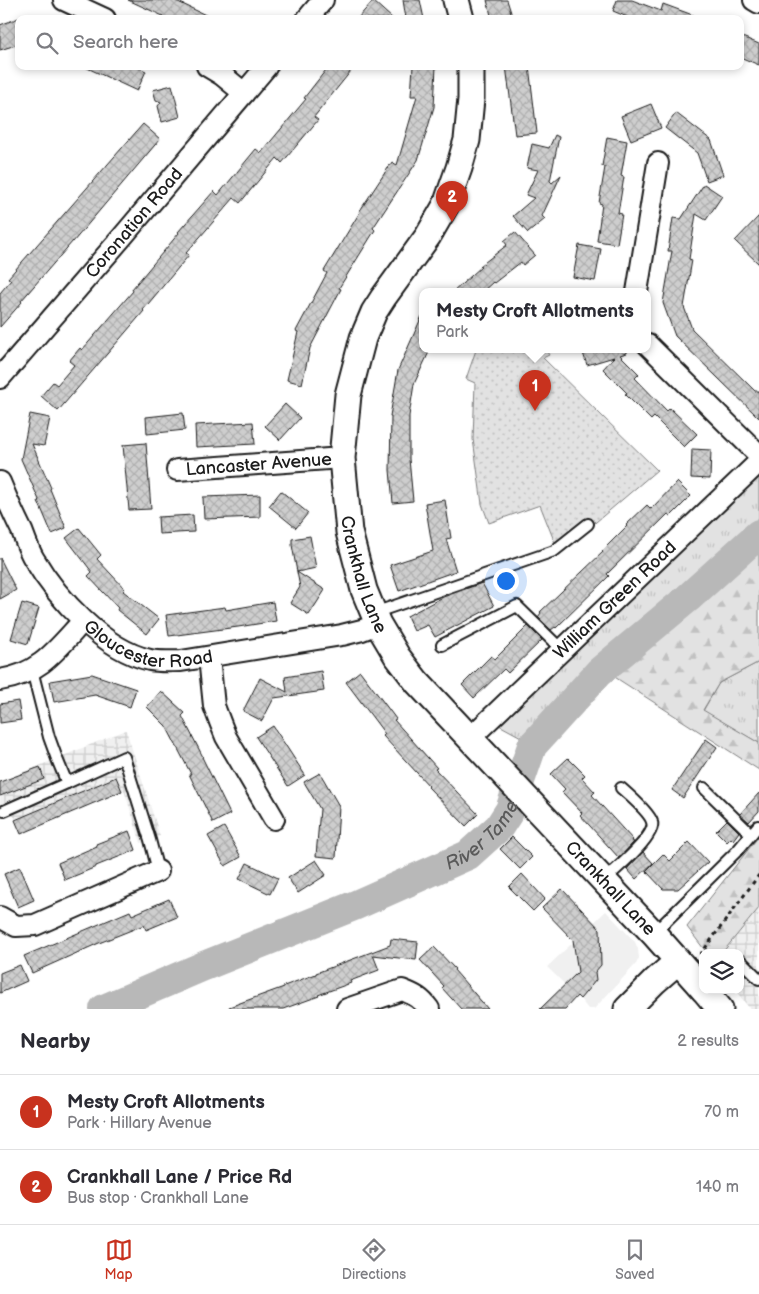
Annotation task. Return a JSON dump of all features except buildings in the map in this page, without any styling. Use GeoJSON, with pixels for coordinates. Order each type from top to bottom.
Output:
{"type":"FeatureCollection","features":[{"type":"Feature","properties":{"kind":"street"},"geometry":{"type":"LineString","coordinates":[[64,0],[96,15]]}},
{"type":"Feature","properties":{"kind":"street"},"geometry":{"type":"LineString","coordinates":[[310,15],[323,0]]}},
{"type":"Feature","properties":{"kind":"street"},"geometry":{"type":"LineString","coordinates":[[456,0],[460,15]]}},
{"type":"Feature","properties":{"kind":"street"},"geometry":{"type":"LineString","coordinates":[[754,0],[759,3]]}},
{"type":"Feature","properties":{"kind":"street"},"geometry":{"type":"LineString","coordinates":[[214,70],[244,93]]}},
{"type":"Feature","properties":{"kind":"street","name":"Coronation Road"},"geometry":{"type":"LineString","coordinates":[[0,378],[264,70]]}},
{"type":"Feature","properties":{"kind":"street","name":"Crankhall Lane"},"geometry":{"type":"LineString","coordinates":[[471,70],[472,100],[467,140],[446,205],[428,236],[382,298],[374,312],[363,338],[348,395],[342,458],[349,532],[358,572],[375,619],[397,656],[417,682],[654,934],[720,1009]]}},
{"type":"Feature","properties":{"kind":"street"},"geometry":{"type":"LineString","coordinates":[[638,288],[658,163]]}},
{"type":"Feature","properties":{"kind":"street"},"geometry":{"type":"LineString","coordinates":[[651,348],[759,455]]}},
{"type":"Feature","properties":{"kind":"street","name":"Lancaster Avenue"},"geometry":{"type":"LineString","coordinates":[[177,470],[342,458]]}},
{"type":"Feature","properties":{"kind":"street","name":"William Green Road"},"geometry":{"type":"LineString","coordinates":[[470,738],[759,462]]}},
{"type":"Feature","properties":{"kind":"street","name":"Gloucester Road"},"geometry":{"type":"LineString","coordinates":[[0,482],[33,558],[51,585],[83,621],[114,645],[132,654],[162,662],[208,657],[342,635],[362,630],[375,619]]}},
{"type":"Feature","properties":{"kind":"street"},"geometry":{"type":"LineString","coordinates":[[0,680],[19,676],[44,662],[83,621]]}},
{"type":"Feature","properties":{"kind":"street"},"geometry":{"type":"LineString","coordinates":[[208,657],[214,706],[226,737],[274,819]]}},
{"type":"Feature","properties":{"kind":"street"},"geometry":{"type":"LineString","coordinates":[[0,917],[16,926],[35,924],[158,871]]}},
{"type":"Feature","properties":{"kind":"street"},"geometry":{"type":"LineString","coordinates":[[627,1009],[655,981],[693,978]]}},
{"type":"Feature","properties":{"kind":"street"},"geometry":{"type":"LineString","coordinates":[[347,1009],[402,990],[422,999],[430,1009]]}},
{"type":"Feature","properties":{"kind":"lane"},"geometry":{"type":"LineString","coordinates":[[375,619],[554,551],[588,524]]}},
{"type":"Feature","properties":{"kind":"lane"},"geometry":{"type":"LineString","coordinates":[[442,645],[517,606],[562,650]]}},
{"type":"Feature","properties":{"kind":"lane"},"geometry":{"type":"LineString","coordinates":[[32,670],[49,737],[67,783]]}},
{"type":"Feature","properties":{"kind":"lane"},"geometry":{"type":"LineString","coordinates":[[4,810],[124,757],[158,871]]}},
{"type":"Feature","properties":{"kind":"lane"},"geometry":{"type":"LineString","coordinates":[[603,881],[639,848],[653,826],[646,813],[621,788]]}},
{"type":"Feature","properties":{"kind":"lane"},"geometry":{"type":"LineString","coordinates":[[654,934],[738,850],[755,830],[704,788]]}},
{"type":"Feature","properties":{"kind":"lane"},"geometry":{"type":"LineString","coordinates":[[744,964],[759,979]]}},
{"type":"Feature","properties":{"kind":"path"},"geometry":{"type":"LineString","coordinates":[[693,978],[759,875]]}},
{"type":"Feature","properties":{"kind":"shaded area"},"geometry":{"type":"Polygon","coordinates":[[[126,730],[160,836],[141,843],[124,790],[23,831],[18,820],[1,806],[0,782],[126,730]]]}},
{"type":"Feature","properties":{"kind":"shaded area"},"geometry":{"type":"Polygon","coordinates":[[[759,908],[759,1009],[750,1009],[738,994],[744,994],[744,949],[725,949],[759,908]]]}},
{"type":"Feature","properties":{"kind":"shaded area"},"geometry":{"type":"Polygon","coordinates":[[[606,911],[635,942],[639,958],[636,964],[594,1009],[588,1009],[547,967],[606,911]]]}},
{"type":"Feature","properties":{"kind":"green space"},"geometry":{"type":"Polygon","coordinates":[[[475,353],[548,353],[549,355],[543,358],[657,470],[562,551],[555,543],[540,505],[489,523],[482,504],[473,439],[475,383],[466,379],[475,353]]]}},
{"type":"Feature","properties":{"kind":"green space"},"geometry":{"type":"Polygon","coordinates":[[[759,468],[759,518],[626,635],[580,678],[523,738],[499,725],[571,652],[759,468]]]}},
{"type":"Feature","properties":{"kind":"green space"},"geometry":{"type":"Polygon","coordinates":[[[759,542],[759,662],[719,683],[703,710],[759,743],[759,770],[610,674],[759,542]]]}},
{"type":"Feature","properties":{"kind":"green space"},"geometry":{"type":"Polygon","coordinates":[[[759,662],[759,743],[703,711],[719,683],[759,662]]]}},
{"type":"Feature","properties":{"kind":"green space"},"geometry":{"type":"Polygon","coordinates":[[[759,836],[759,908],[725,949],[704,949],[687,927],[759,836]]]}},
{"type":"Feature","properties":{"kind":"waterway","name":"River Tame"},"geometry":{"type":"LineString","coordinates":[[104,1009],[204,966],[356,905],[468,855],[499,827],[510,810],[532,746],[599,672],[688,598],[759,534]]}},
{"type":"Feature","properties":{"kind":"place","name":"Crankhall Lane / Price Rd"},"geometry":{"type":"Point","coordinates":[452,222]}},
{"type":"Feature","properties":{"kind":"place","name":"Mesty Croft Allotments"},"geometry":{"type":"Point","coordinates":[535,411]}}]}
